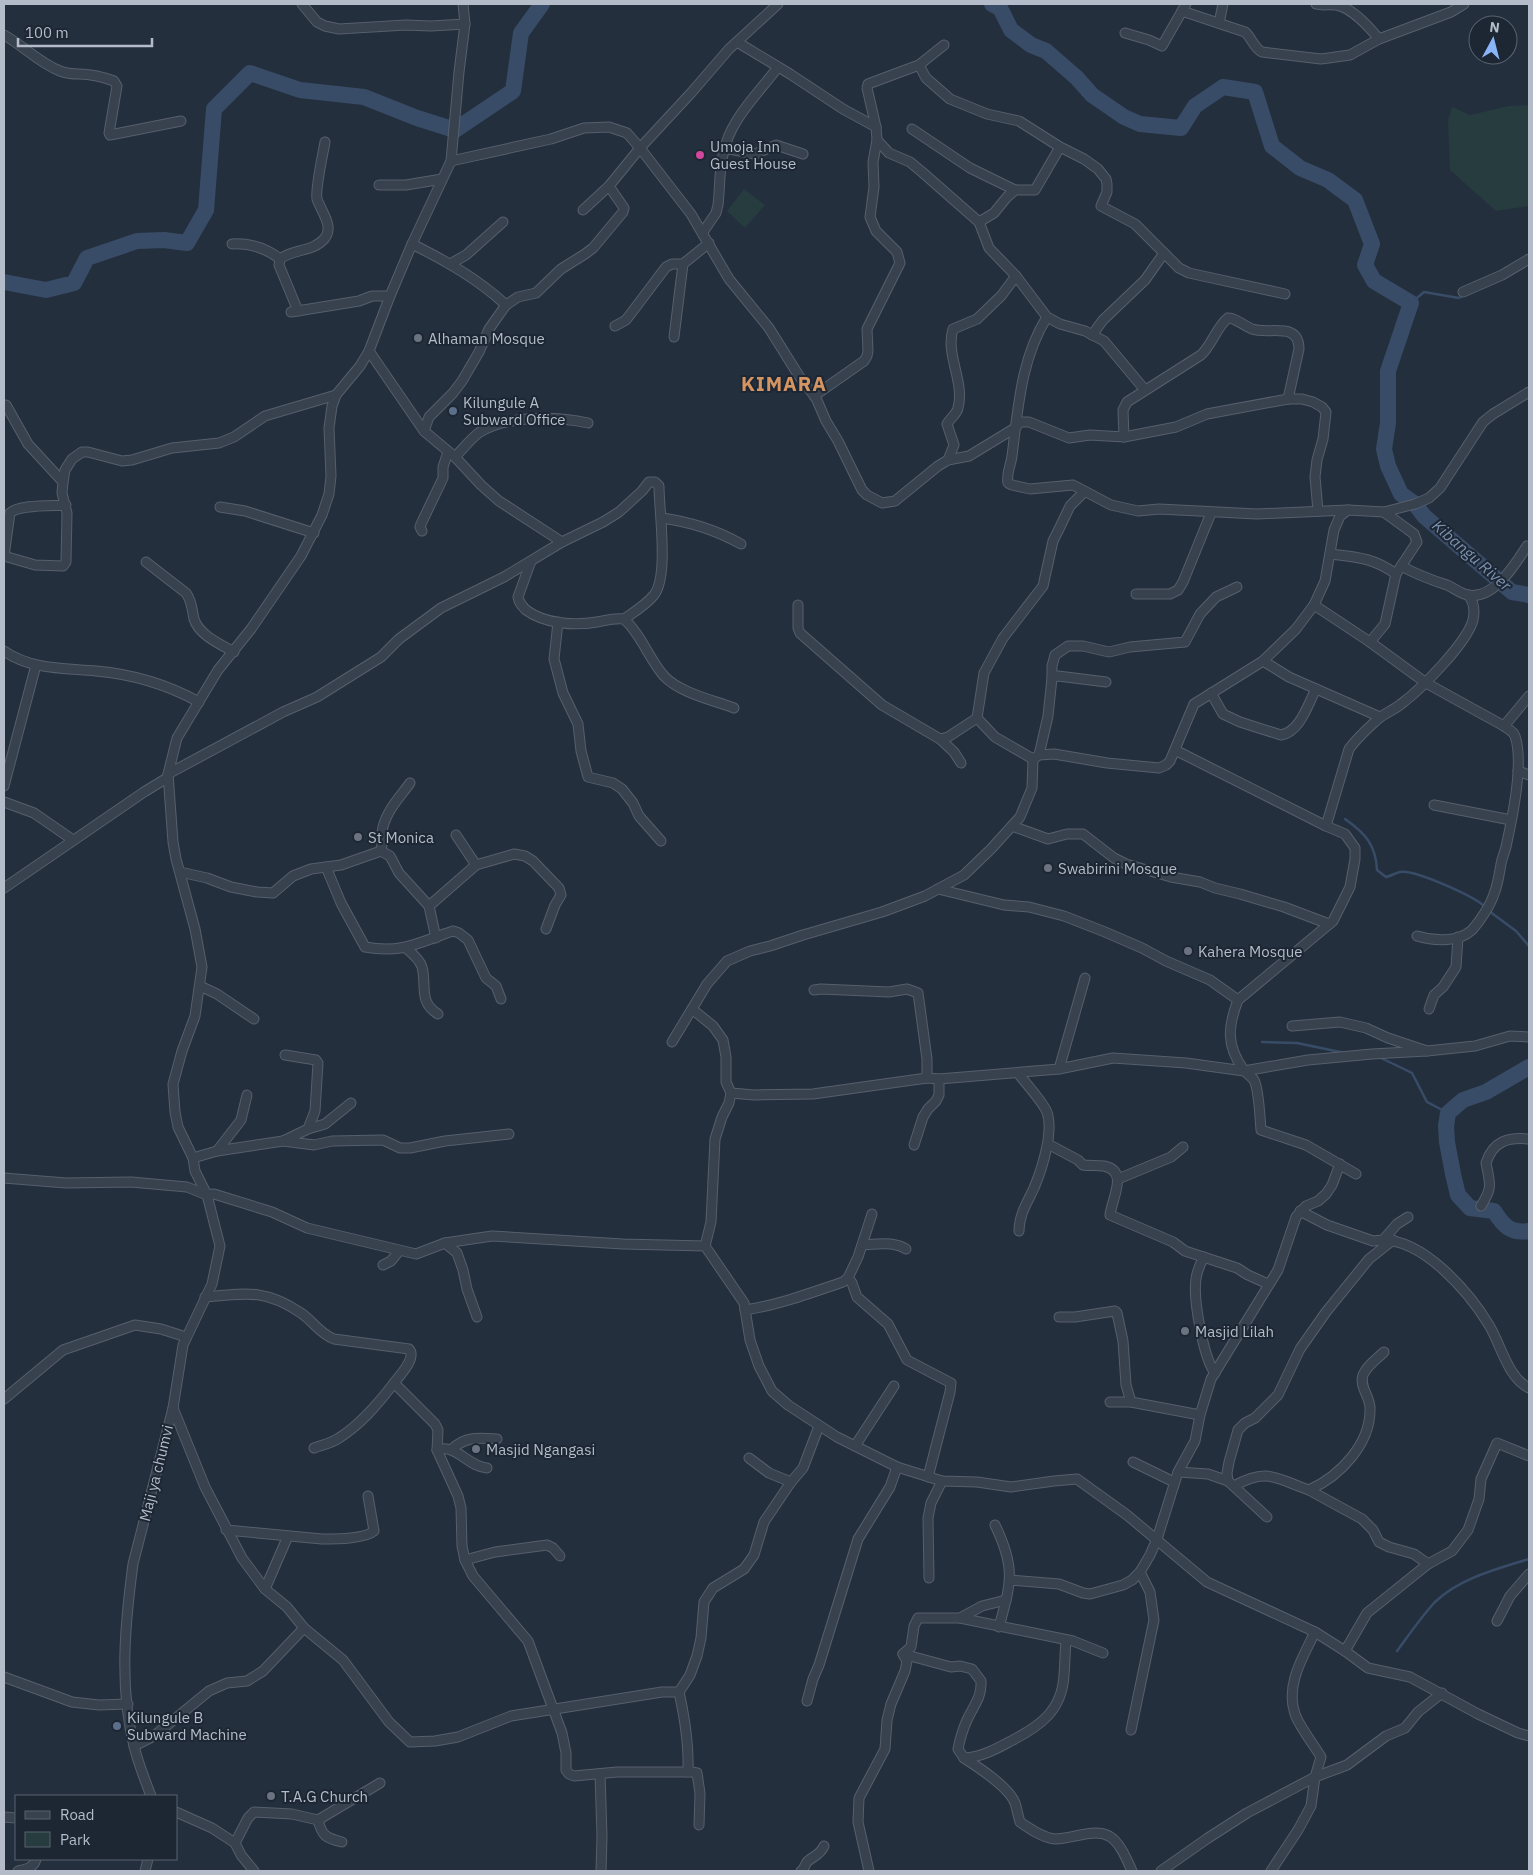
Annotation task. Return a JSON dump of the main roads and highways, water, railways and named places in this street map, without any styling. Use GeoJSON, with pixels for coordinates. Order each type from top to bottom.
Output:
{"type":"FeatureCollection","features":[{"type":"Feature","properties":{"kind":"waterway"},"geometry":{"type":"LineString","coordinates":[[4,282],[46,290],[74,283],[87,258],[137,241],[164,240],[187,243],[206,210],[214,109],[250,73],[300,90],[364,97],[417,118],[455,130],[513,91],[521,33],[542,4]]}},
{"type":"Feature","properties":{"kind":"waterway"},"geometry":{"type":"LineString","coordinates":[[992,4],[1000,8],[1011,30],[1031,45],[1046,51],[1077,78],[1092,95],[1124,117],[1140,124],[1181,128],[1195,106],[1223,87],[1255,92],[1272,146],[1300,168],[1328,180],[1355,200],[1372,244],[1365,265],[1374,281],[1411,303],[1388,371],[1388,423],[1384,449],[1388,466],[1401,494],[1415,504],[1424,516],[1512,592],[1529,595]]}},
{"type":"Feature","properties":{"kind":"waterway"},"geometry":{"type":"LineString","coordinates":[[1411,303],[1424,292],[1459,298],[1463,296]]}},
{"type":"Feature","properties":{"kind":"waterway"},"geometry":{"type":"LineString","coordinates":[[1345,819],[1368,840],[1374,853],[1377,870],[1386,877],[1400,872],[1418,875],[1458,891],[1485,907]]}},
{"type":"Feature","properties":{"kind":"waterway"},"geometry":{"type":"LineString","coordinates":[[1489,911],[1516,931],[1529,946]]}},
{"type":"Feature","properties":{"kind":"waterway"},"geometry":{"type":"LineString","coordinates":[[1262,1042],[1297,1043],[1345,1053]]}},
{"type":"Feature","properties":{"kind":"waterway"},"geometry":{"type":"LineString","coordinates":[[1379,1057],[1412,1073],[1427,1102],[1448,1113]]}},
{"type":"Feature","properties":{"kind":"waterway","name":"Kibangu River"},"geometry":{"type":"LineString","coordinates":[[1529,1067],[1486,1092],[1463,1100],[1448,1113],[1446,1126],[1447,1142],[1458,1195],[1470,1208],[1494,1211],[1504,1224],[1512,1230],[1529,1231]]}},
{"type":"Feature","properties":{"kind":"waterway"},"geometry":{"type":"LineString","coordinates":[[1397,1651],[1435,1602],[1445,1594],[1467,1580],[1529,1559]]}},
{"type":"Feature","properties":{"kind":"place","name":"Umoja Inn Guest House"},"geometry":{"type":"Point","coordinates":[700,155]}},
{"type":"Feature","properties":{"kind":"place","name":"Alhaman Mosque"},"geometry":{"type":"Point","coordinates":[418,338]}},
{"type":"Feature","properties":{"kind":"place","name":"Kilungule A Subward Office"},"geometry":{"type":"Point","coordinates":[453,411]}},
{"type":"Feature","properties":{"kind":"place","name":"St Monica"},"geometry":{"type":"Point","coordinates":[358,837]}},
{"type":"Feature","properties":{"kind":"place","name":"Swabirini Mosque"},"geometry":{"type":"Point","coordinates":[1048,868]}},
{"type":"Feature","properties":{"kind":"place","name":"Kahera Mosque"},"geometry":{"type":"Point","coordinates":[1188,951]}},
{"type":"Feature","properties":{"kind":"place","name":"Masjid Lilah"},"geometry":{"type":"Point","coordinates":[1185,1331]}},
{"type":"Feature","properties":{"kind":"place","name":"Masjid Ngangasi"},"geometry":{"type":"Point","coordinates":[476,1449]}},
{"type":"Feature","properties":{"kind":"place","name":"Kilungule B Subward Machine"},"geometry":{"type":"Point","coordinates":[117,1726]}},
{"type":"Feature","properties":{"kind":"place","name":"T.A.G Church"},"geometry":{"type":"Point","coordinates":[271,1796]}},
{"type":"Feature","properties":{"kind":"district","name":"KIMARA"},"geometry":{"type":"Point","coordinates":[784,383]}}]}
